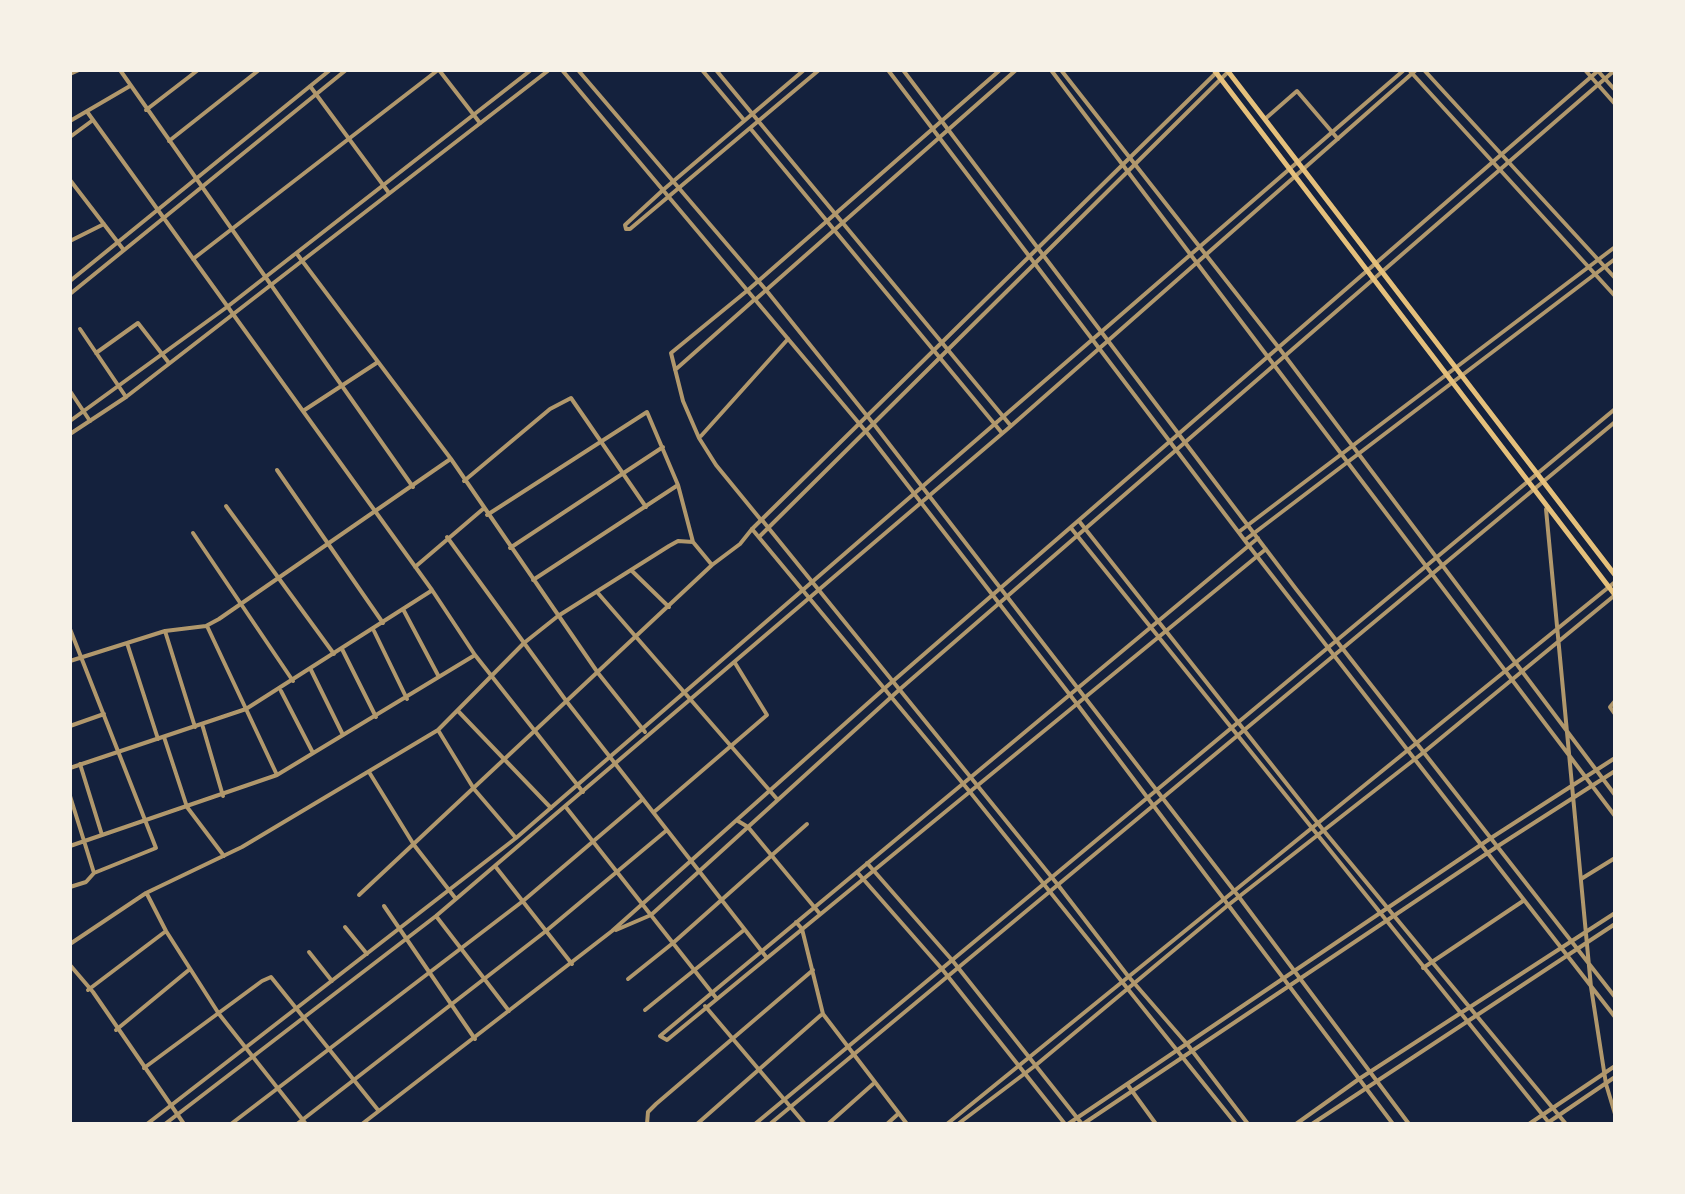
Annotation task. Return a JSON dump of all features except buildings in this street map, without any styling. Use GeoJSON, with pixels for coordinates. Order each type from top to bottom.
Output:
{"type":"FeatureCollection","features":[{"type":"Feature","properties":{"kind":"main road"},"geometry":{"type":"LineString","coordinates":[[1222,72],[1265,119],[1537,474],[1613,582],[1615,595]]}},
{"type":"Feature","properties":{"kind":"main road"},"geometry":{"type":"LineString","coordinates":[[1222,72],[1295,176],[1534,489],[1613,582]]}},
{"type":"Feature","properties":{"kind":"street"},"geometry":{"type":"LineString","coordinates":[[70,74],[79,70]]}},
{"type":"Feature","properties":{"kind":"street"},"geometry":{"type":"LineString","coordinates":[[130,70],[122,73],[146,110],[413,487]]}},
{"type":"Feature","properties":{"kind":"street"},"geometry":{"type":"LineString","coordinates":[[146,110],[198,70]]}},
{"type":"Feature","properties":{"kind":"street"},"geometry":{"type":"LineString","coordinates":[[169,142],[258,70]]}},
{"type":"Feature","properties":{"kind":"street"},"geometry":{"type":"LineString","coordinates":[[70,281],[330,70]]}},
{"type":"Feature","properties":{"kind":"street"},"geometry":{"type":"LineString","coordinates":[[70,294],[346,70]]}},
{"type":"Feature","properties":{"kind":"street"},"geometry":{"type":"LineString","coordinates":[[193,259],[438,70],[480,123]]}},
{"type":"Feature","properties":{"kind":"street"},"geometry":{"type":"LineString","coordinates":[[70,420],[120,388],[228,307],[531,70]]}},
{"type":"Feature","properties":{"kind":"street"},"geometry":{"type":"LineString","coordinates":[[70,434],[169,364],[548,70]]}},
{"type":"Feature","properties":{"kind":"street"},"geometry":{"type":"LineString","coordinates":[[562,70],[866,432],[1077,704],[1393,1124]]}},
{"type":"Feature","properties":{"kind":"street"},"geometry":{"type":"LineString","coordinates":[[578,70],[867,415],[1409,1124]]}},
{"type":"Feature","properties":{"kind":"street"},"geometry":{"type":"LineString","coordinates":[[702,70],[1002,433]]}},
{"type":"Feature","properties":{"kind":"street"},"geometry":{"type":"LineString","coordinates":[[716,70],[1011,426]]}},
{"type":"Feature","properties":{"kind":"street"},"geometry":{"type":"LineString","coordinates":[[804,70],[663,190],[625,228],[630,229],[819,70]]}},
{"type":"Feature","properties":{"kind":"street"},"geometry":{"type":"LineString","coordinates":[[888,70],[1257,557],[1615,1017]]}},
{"type":"Feature","properties":{"kind":"street"},"geometry":{"type":"LineString","coordinates":[[902,70],[1266,549],[1615,996]]}},
{"type":"Feature","properties":{"kind":"street"},"geometry":{"type":"LineString","coordinates":[[1000,70],[758,282],[670,353],[699,438],[716,465],[1248,1124]]}},
{"type":"Feature","properties":{"kind":"street"},"geometry":{"type":"LineString","coordinates":[[675,370],[1016,70]]}},
{"type":"Feature","properties":{"kind":"street"},"geometry":{"type":"LineString","coordinates":[[1050,70],[1615,816]]}},
{"type":"Feature","properties":{"kind":"street"},"geometry":{"type":"LineString","coordinates":[[1061,70],[1485,619],[1615,796]]}},
{"type":"Feature","properties":{"kind":"street"},"geometry":{"type":"LineString","coordinates":[[1424,70],[1615,278]]}},
{"type":"Feature","properties":{"kind":"street"},"geometry":{"type":"LineString","coordinates":[[1585,70],[1615,104]]}},
{"type":"Feature","properties":{"kind":"street"},"geometry":{"type":"LineString","coordinates":[[362,1124],[612,931],[885,688],[1598,70],[1615,90]]}},
{"type":"Feature","properties":{"kind":"street"},"geometry":{"type":"LineString","coordinates":[[612,931],[651,915],[899,690],[1615,70]]}},
{"type":"Feature","properties":{"kind":"street"},"geometry":{"type":"LineString","coordinates":[[165,1124],[406,940],[583,792],[746,639],[1360,108],[1410,71]]}},
{"type":"Feature","properties":{"kind":"street"},"geometry":{"type":"LineString","coordinates":[[146,1124],[516,838],[610,758],[753,648],[1338,139],[1410,71]]}},
{"type":"Feature","properties":{"kind":"street"},"geometry":{"type":"LineString","coordinates":[[1410,71],[1615,296]]}},
{"type":"Feature","properties":{"kind":"street"},"geometry":{"type":"LineString","coordinates":[[360,895],[712,565],[740,544],[1029,256],[1222,72]]}},
{"type":"Feature","properties":{"kind":"street"},"geometry":{"type":"LineString","coordinates":[[740,544],[759,537],[1128,172],[1222,72]]}},
{"type":"Feature","properties":{"kind":"street"},"geometry":{"type":"LineString","coordinates":[[70,121],[88,114],[130,86]]}},
{"type":"Feature","properties":{"kind":"street"},"geometry":{"type":"LineString","coordinates":[[310,86],[389,193]]}},
{"type":"Feature","properties":{"kind":"street"},"geometry":{"type":"LineString","coordinates":[[1265,119],[1297,91],[1338,139]]}},
{"type":"Feature","properties":{"kind":"street"},"geometry":{"type":"LineString","coordinates":[[1360,108],[1366,114]]}},
{"type":"Feature","properties":{"kind":"street"},"geometry":{"type":"LineString","coordinates":[[1552,112],[1558,119]]}},
{"type":"Feature","properties":{"kind":"street"},"geometry":{"type":"LineString","coordinates":[[88,114],[475,655],[583,792]]}},
{"type":"Feature","properties":{"kind":"street"},"geometry":{"type":"LineString","coordinates":[[70,137],[92,120]]}},
{"type":"Feature","properties":{"kind":"street"},"geometry":{"type":"LineString","coordinates":[[967,176],[975,169]]}},
{"type":"Feature","properties":{"kind":"street"},"geometry":{"type":"LineString","coordinates":[[70,180],[123,249]]}},
{"type":"Feature","properties":{"kind":"street"},"geometry":{"type":"LineString","coordinates":[[70,198],[80,193]]}},
{"type":"Feature","properties":{"kind":"street"},"geometry":{"type":"LineString","coordinates":[[1234,216],[1242,223]]}},
{"type":"Feature","properties":{"kind":"street"},"geometry":{"type":"LineString","coordinates":[[70,241],[104,224]]}},
{"type":"Feature","properties":{"kind":"street"},"geometry":{"type":"LineString","coordinates":[[1239,532],[1615,247]]}},
{"type":"Feature","properties":{"kind":"street"},"geometry":{"type":"LineString","coordinates":[[297,254],[451,459],[598,674],[646,733]]}},
{"type":"Feature","properties":{"kind":"street"},"geometry":{"type":"LineString","coordinates":[[1266,549],[706,1008],[666,1040],[660,1036],[1247,543],[1347,462],[1615,259]]}},
{"type":"Feature","properties":{"kind":"street"},"geometry":{"type":"LineString","coordinates":[[1166,276],[1173,283]]}},
{"type":"Feature","properties":{"kind":"street"},"geometry":{"type":"LineString","coordinates":[[96,353],[138,323],[169,364]]}},
{"type":"Feature","properties":{"kind":"street"},"geometry":{"type":"LineString","coordinates":[[80,328],[126,396]]}},
{"type":"Feature","properties":{"kind":"street"},"geometry":{"type":"LineString","coordinates":[[699,438],[788,339]]}},
{"type":"Feature","properties":{"kind":"street"},"geometry":{"type":"LineString","coordinates":[[302,411],[378,362]]}},
{"type":"Feature","properties":{"kind":"street"},"geometry":{"type":"LineString","coordinates":[[968,392],[978,386]]}},
{"type":"Feature","properties":{"kind":"street"},"geometry":{"type":"LineString","coordinates":[[70,392],[90,422]]}},
{"type":"Feature","properties":{"kind":"street"},"geometry":{"type":"LineString","coordinates":[[464,481],[550,408],[571,398],[646,507]]}},
{"type":"Feature","properties":{"kind":"street"},"geometry":{"type":"LineString","coordinates":[[755,1124],[1615,409]]}},
{"type":"Feature","properties":{"kind":"street"},"geometry":{"type":"LineString","coordinates":[[415,567],[448,537],[644,412],[650,413],[664,447],[693,542],[712,565]]}},
{"type":"Feature","properties":{"kind":"street"},"geometry":{"type":"LineString","coordinates":[[770,1124],[1615,422]]}},
{"type":"Feature","properties":{"kind":"street"},"geometry":{"type":"LineString","coordinates":[[1582,436],[1588,444]]}},
{"type":"Feature","properties":{"kind":"street"},"geometry":{"type":"LineString","coordinates":[[510,548],[664,447]]}},
{"type":"Feature","properties":{"kind":"street"},"geometry":{"type":"LineString","coordinates":[[70,662],[166,631],[206,626],[451,459]]}},
{"type":"Feature","properties":{"kind":"street"},"geometry":{"type":"LineString","coordinates":[[276,470],[383,623]]}},
{"type":"Feature","properties":{"kind":"street"},"geometry":{"type":"LineString","coordinates":[[533,580],[678,485]]}},
{"type":"Feature","properties":{"kind":"street"},"geometry":{"type":"LineString","coordinates":[[1546,504],[1591,987],[1604,1074],[1615,1114]]}},
{"type":"Feature","properties":{"kind":"street"},"geometry":{"type":"LineString","coordinates":[[226,506],[334,654]]}},
{"type":"Feature","properties":{"kind":"street"},"geometry":{"type":"LineString","coordinates":[[1225,514],[1234,506]]}},
{"type":"Feature","properties":{"kind":"street"},"geometry":{"type":"LineString","coordinates":[[1080,521],[1318,825],[1566,1124]]}},
{"type":"Feature","properties":{"kind":"street"},"geometry":{"type":"LineString","coordinates":[[1071,528],[1548,1123],[1615,1078]]}},
{"type":"Feature","properties":{"kind":"street"},"geometry":{"type":"LineString","coordinates":[[752,529],[970,792],[1236,1124]]}},
{"type":"Feature","properties":{"kind":"street"},"geometry":{"type":"LineString","coordinates":[[194,532],[293,681]]}},
{"type":"Feature","properties":{"kind":"street"},"geometry":{"type":"LineString","coordinates":[[448,537],[567,702],[767,958]]}},
{"type":"Feature","properties":{"kind":"street"},"geometry":{"type":"LineString","coordinates":[[70,944],[146,894],[224,856],[438,730],[524,643],[558,616],[678,541],[693,542]]}},
{"type":"Feature","properties":{"kind":"street"},"geometry":{"type":"LineString","coordinates":[[631,570],[669,607]]}},
{"type":"Feature","properties":{"kind":"street"},"geometry":{"type":"LineString","coordinates":[[947,1124],[1613,582]]}},
{"type":"Feature","properties":{"kind":"street"},"geometry":{"type":"LineString","coordinates":[[70,768],[246,710],[432,590]]}},
{"type":"Feature","properties":{"kind":"street"},"geometry":{"type":"LineString","coordinates":[[597,592],[777,800]]}},
{"type":"Feature","properties":{"kind":"street"},"geometry":{"type":"LineString","coordinates":[[958,1124],[1615,595]]}},
{"type":"Feature","properties":{"kind":"street"},"geometry":{"type":"LineString","coordinates":[[403,610],[439,677]]}},
{"type":"Feature","properties":{"kind":"street"},"geometry":{"type":"LineString","coordinates":[[1474,628],[1485,619]]}},
{"type":"Feature","properties":{"kind":"street"},"geometry":{"type":"LineString","coordinates":[[206,626],[277,776]]}},
{"type":"Feature","properties":{"kind":"street"},"geometry":{"type":"LineString","coordinates":[[70,629],[156,848],[94,873],[86,882],[71,887]]}},
{"type":"Feature","properties":{"kind":"street"},"geometry":{"type":"LineString","coordinates":[[373,629],[407,699]]}},
{"type":"Feature","properties":{"kind":"street"},"geometry":{"type":"LineString","coordinates":[[166,631],[195,726]]}},
{"type":"Feature","properties":{"kind":"street"},"geometry":{"type":"LineString","coordinates":[[126,643],[187,807],[224,856]]}},
{"type":"Feature","properties":{"kind":"street"},"geometry":{"type":"LineString","coordinates":[[342,649],[376,717]]}},
{"type":"Feature","properties":{"kind":"street"},"geometry":{"type":"LineString","coordinates":[[70,846],[277,776],[475,655]]}},
{"type":"Feature","properties":{"kind":"street"},"geometry":{"type":"LineString","coordinates":[[654,812],[766,715],[737,661]]}},
{"type":"Feature","properties":{"kind":"street"},"geometry":{"type":"LineString","coordinates":[[718,664],[724,672]]}},
{"type":"Feature","properties":{"kind":"street"},"geometry":{"type":"LineString","coordinates":[[311,670],[343,735]]}},
{"type":"Feature","properties":{"kind":"street"},"geometry":{"type":"LineString","coordinates":[[280,690],[312,753]]}},
{"type":"Feature","properties":{"kind":"street"},"geometry":{"type":"LineString","coordinates":[[1615,701],[1610,707],[1615,714]]}},
{"type":"Feature","properties":{"kind":"street"},"geometry":{"type":"LineString","coordinates":[[458,711],[551,808]]}},
{"type":"Feature","properties":{"kind":"street"},"geometry":{"type":"LineString","coordinates":[[70,726],[104,714]]}},
{"type":"Feature","properties":{"kind":"street"},"geometry":{"type":"LineString","coordinates":[[202,724],[223,796]]}},
{"type":"Feature","properties":{"kind":"street"},"geometry":{"type":"LineString","coordinates":[[438,730],[474,790],[516,838]]}},
{"type":"Feature","properties":{"kind":"street"},"geometry":{"type":"LineString","coordinates":[[856,872],[942,969],[1066,1124],[1615,758]]}},
{"type":"Feature","properties":{"kind":"street"},"geometry":{"type":"LineString","coordinates":[[80,764],[102,835]]}},
{"type":"Feature","properties":{"kind":"street"},"geometry":{"type":"LineString","coordinates":[[369,772],[414,845],[456,899]]}},
{"type":"Feature","properties":{"kind":"street"},"geometry":{"type":"LineString","coordinates":[[867,863],[952,960],[1082,1124],[1615,772]]}},
{"type":"Feature","properties":{"kind":"street"},"geometry":{"type":"LineString","coordinates":[[70,796],[94,873]]}},
{"type":"Feature","properties":{"kind":"street"},"geometry":{"type":"LineString","coordinates":[[231,1124],[523,902],[644,798]]}},
{"type":"Feature","properties":{"kind":"street"},"geometry":{"type":"LineString","coordinates":[[565,806],[717,999]]}},
{"type":"Feature","properties":{"kind":"street"},"geometry":{"type":"LineString","coordinates":[[737,820],[748,827],[820,914]]}},
{"type":"Feature","properties":{"kind":"street"},"geometry":{"type":"LineString","coordinates":[[628,979],[807,824]]}},
{"type":"Feature","properties":{"kind":"street"},"geometry":{"type":"LineString","coordinates":[[297,1124],[452,1006],[667,830]]}},
{"type":"Feature","properties":{"kind":"street"},"geometry":{"type":"LineString","coordinates":[[1581,879],[1615,858]]}},
{"type":"Feature","properties":{"kind":"street"},"geometry":{"type":"LineString","coordinates":[[495,866],[572,964]]}},
{"type":"Feature","properties":{"kind":"street"},"geometry":{"type":"LineString","coordinates":[[146,894],[219,1014],[304,1122]]}},
{"type":"Feature","properties":{"kind":"street"},"geometry":{"type":"LineString","coordinates":[[1423,968],[1524,900]]}},
{"type":"Feature","properties":{"kind":"street"},"geometry":{"type":"LineString","coordinates":[[384,906],[475,1039]]}},
{"type":"Feature","properties":{"kind":"street"},"geometry":{"type":"LineString","coordinates":[[1296,1124],[1615,913]]}},
{"type":"Feature","properties":{"kind":"street"},"geometry":{"type":"LineString","coordinates":[[436,916],[510,1012]]}},
{"type":"Feature","properties":{"kind":"street"},"geometry":{"type":"LineString","coordinates":[[796,922],[802,929],[822,1014],[907,1124]]}},
{"type":"Feature","properties":{"kind":"street"},"geometry":{"type":"LineString","coordinates":[[1312,1124],[1615,924]]}},
{"type":"Feature","properties":{"kind":"street"},"geometry":{"type":"LineString","coordinates":[[346,927],[366,954]]}},
{"type":"Feature","properties":{"kind":"street"},"geometry":{"type":"LineString","coordinates":[[644,1010],[744,930]]}},
{"type":"Feature","properties":{"kind":"street"},"geometry":{"type":"LineString","coordinates":[[88,990],[166,931]]}},
{"type":"Feature","properties":{"kind":"street"},"geometry":{"type":"LineString","coordinates":[[308,952],[332,981]]}},
{"type":"Feature","properties":{"kind":"street"},"geometry":{"type":"LineString","coordinates":[[70,966],[93,992],[184,1124]]}},
{"type":"Feature","properties":{"kind":"street"},"geometry":{"type":"LineString","coordinates":[[116,1030],[190,969]]}},
{"type":"Feature","properties":{"kind":"street"},"geometry":{"type":"LineString","coordinates":[[647,1124],[648,1112],[813,970]]}},
{"type":"Feature","properties":{"kind":"street"},"geometry":{"type":"LineString","coordinates":[[144,1068],[266,978],[274,980],[378,1110]]}},
{"type":"Feature","properties":{"kind":"street"},"geometry":{"type":"LineString","coordinates":[[701,1002],[805,1124]]}},
{"type":"Feature","properties":{"kind":"street"},"geometry":{"type":"LineString","coordinates":[[697,1124],[822,1014]]}},
{"type":"Feature","properties":{"kind":"street"},"geometry":{"type":"LineString","coordinates":[[1500,1063],[1509,1056]]}},
{"type":"Feature","properties":{"kind":"street"},"geometry":{"type":"LineString","coordinates":[[1529,1124],[1615,1066]]}},
{"type":"Feature","properties":{"kind":"street"},"geometry":{"type":"LineString","coordinates":[[828,1124],[875,1083]]}},
{"type":"Feature","properties":{"kind":"street"},"geometry":{"type":"LineString","coordinates":[[1127,1084],[1156,1124]]}},
{"type":"Feature","properties":{"kind":"street"},"geometry":{"type":"LineString","coordinates":[[1321,1108],[1334,1124]]}},
{"type":"Feature","properties":{"kind":"street"},"geometry":{"type":"LineString","coordinates":[[887,1124],[899,1114]]}}]}
